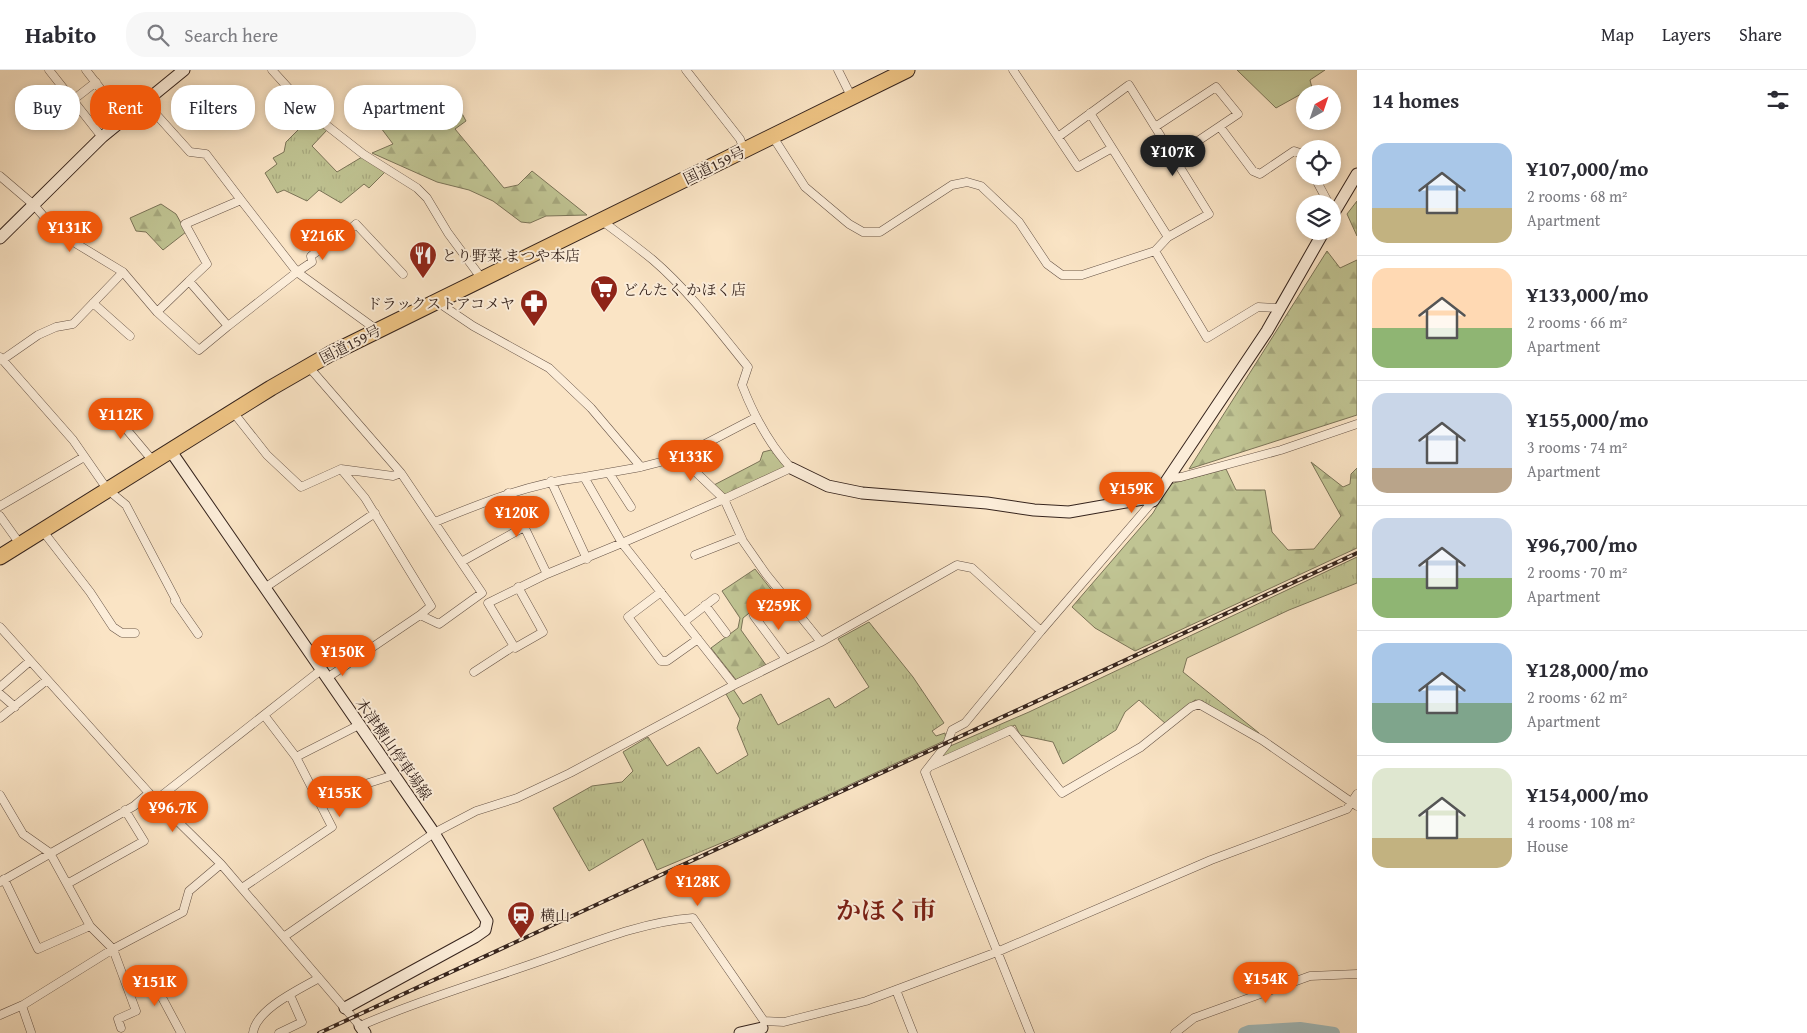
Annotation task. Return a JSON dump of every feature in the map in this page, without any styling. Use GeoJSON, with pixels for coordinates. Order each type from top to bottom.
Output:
{"type":"FeatureCollection","features":[{"type":"Feature","properties":{"kind":"highway","name":"国道159号"},"geometry":{"type":"LineString","coordinates":[[0,557],[308,366],[377,330],[907,70]]}},
{"type":"Feature","properties":{"kind":"street"},"geometry":{"type":"LineString","coordinates":[[49,70],[61,85]]}},
{"type":"Feature","properties":{"kind":"street"},"geometry":{"type":"LineString","coordinates":[[86,70],[98,85]]}},
{"type":"Feature","properties":{"kind":"street"},"geometry":{"type":"LineString","coordinates":[[272,70],[311,113],[363,154],[417,188],[426,198],[448,234],[482,279]]}},
{"type":"Feature","properties":{"kind":"street"},"geometry":{"type":"LineString","coordinates":[[686,70],[740,139],[744,150]]}},
{"type":"Feature","properties":{"kind":"street"},"geometry":{"type":"LineString","coordinates":[[838,70],[852,98]]}},
{"type":"Feature","properties":{"kind":"street"},"geometry":{"type":"LineString","coordinates":[[1013,70],[1078,166],[1112,148]]}},
{"type":"Feature","properties":{"kind":"street"},"geometry":{"type":"LineString","coordinates":[[161,87],[178,72]]}},
{"type":"Feature","properties":{"kind":"street"},"geometry":{"type":"LineString","coordinates":[[80,95],[96,82]]}},
{"type":"Feature","properties":{"kind":"street"},"geometry":{"type":"LineString","coordinates":[[773,137],[805,186],[849,224],[864,232],[880,232],[952,185],[967,182],[981,186],[1019,222],[1047,264],[1062,275],[1082,275],[1155,251],[1168,237],[1209,214],[1129,86],[1058,137]]}},
{"type":"Feature","properties":{"kind":"street"},"geometry":{"type":"LineString","coordinates":[[1155,127],[1216,88],[1238,114],[1174,157]]}},
{"type":"Feature","properties":{"kind":"street"},"geometry":{"type":"LineString","coordinates":[[80,109],[102,137]]}},
{"type":"Feature","properties":{"kind":"street"},"geometry":{"type":"LineString","coordinates":[[1090,113],[1168,237]]}},
{"type":"Feature","properties":{"kind":"street"},"geometry":{"type":"LineString","coordinates":[[161,120],[190,152],[206,154],[297,272],[377,330]]}},
{"type":"Feature","properties":{"kind":"street"},"geometry":{"type":"LineString","coordinates":[[1220,127],[1253,171],[1260,174],[1294,151],[1296,152]]}},
{"type":"Feature","properties":{"kind":"street"},"geometry":{"type":"LineString","coordinates":[[0,238],[111,130]]}},
{"type":"Feature","properties":{"kind":"street"},"geometry":{"type":"LineString","coordinates":[[1341,197],[1357,174]]}},
{"type":"Feature","properties":{"kind":"street"},"geometry":{"type":"LineString","coordinates":[[0,176],[34,205],[57,232],[123,272],[157,312],[199,350],[312,262],[311,256],[325,245],[339,239],[356,224],[403,274]]}},
{"type":"Feature","properties":{"kind":"street"},"geometry":{"type":"LineString","coordinates":[[157,312],[207,264],[185,224],[241,200]]}},
{"type":"Feature","properties":{"kind":"street"},"geometry":{"type":"LineString","coordinates":[[601,220],[653,261],[673,280],[705,314],[748,367],[742,385],[755,418],[777,453],[791,468],[828,486],[862,493],[987,503],[1034,510],[1069,512],[1143,499],[1153,501]]}},
{"type":"Feature","properties":{"kind":"street"},"geometry":{"type":"LineString","coordinates":[[1030,1033],[925,772],[947,744],[952,730],[965,723],[1153,501],[1267,331],[1278,308],[1319,240]]}},
{"type":"Feature","properties":{"kind":"street"},"geometry":{"type":"LineString","coordinates":[[1155,251],[1207,338],[1258,307],[1278,308]]}},
{"type":"Feature","properties":{"kind":"street"},"geometry":{"type":"LineString","coordinates":[[123,272],[73,324],[56,327],[38,335],[1,359],[73,440],[108,489],[126,505],[176,600],[174,601],[198,634]]}},
{"type":"Feature","properties":{"kind":"street"},"geometry":{"type":"LineString","coordinates":[[189,281],[228,326]]}},
{"type":"Feature","properties":{"kind":"street"},"geometry":{"type":"LineString","coordinates":[[436,301],[473,326],[549,368],[591,408],[641,467]]}},
{"type":"Feature","properties":{"kind":"street"},"geometry":{"type":"LineString","coordinates":[[93,303],[130,336]]}},
{"type":"Feature","properties":{"kind":"street"},"geometry":{"type":"LineString","coordinates":[[308,366],[401,473],[482,593],[514,646]]}},
{"type":"Feature","properties":{"kind":"street"},"geometry":{"type":"LineString","coordinates":[[106,405],[153,461]]}},
{"type":"Feature","properties":{"kind":"street"},"geometry":{"type":"LineString","coordinates":[[232,412],[267,455],[301,487],[341,469],[393,476],[401,473]]}},
{"type":"Feature","properties":{"kind":"street"},"geometry":{"type":"LineString","coordinates":[[435,522],[508,493],[551,481],[641,467],[680,457],[755,418]]}},
{"type":"Feature","properties":{"kind":"street"},"geometry":{"type":"LineString","coordinates":[[1170,478],[1181,477],[1281,450],[1357,424]]}},
{"type":"Feature","properties":{"kind":"street","name":"木津横山停車場線"},"geometry":{"type":"LineString","coordinates":[[170,450],[434,834],[487,921],[485,930],[475,937],[345,1008]]}},
{"type":"Feature","properties":{"kind":"street"},"geometry":{"type":"LineString","coordinates":[[0,506],[84,457]]}},
{"type":"Feature","properties":{"kind":"street"},"geometry":{"type":"LineString","coordinates":[[680,457],[724,499],[741,537],[766,574],[821,642]]}},
{"type":"Feature","properties":{"kind":"street"},"geometry":{"type":"LineString","coordinates":[[488,603],[547,574],[587,559],[791,468]]}},
{"type":"Feature","properties":{"kind":"street"},"geometry":{"type":"LineString","coordinates":[[156,800],[264,715],[324,674],[420,615],[431,606],[375,513],[341,469]]}},
{"type":"Feature","properties":{"kind":"street"},"geometry":{"type":"LineString","coordinates":[[609,472],[631,507]]}},
{"type":"Feature","properties":{"kind":"street"},"geometry":{"type":"LineString","coordinates":[[584,477],[622,543],[734,685]]}},
{"type":"Feature","properties":{"kind":"street"},"geometry":{"type":"LineString","coordinates":[[551,481],[587,559]]}},
{"type":"Feature","properties":{"kind":"street"},"geometry":{"type":"LineString","coordinates":[[508,493],[547,574]]}},
{"type":"Feature","properties":{"kind":"street"},"geometry":{"type":"LineString","coordinates":[[266,588],[375,513]]}},
{"type":"Feature","properties":{"kind":"street"},"geometry":{"type":"LineString","coordinates":[[0,516],[20,544]]}},
{"type":"Feature","properties":{"kind":"street"},"geometry":{"type":"LineString","coordinates":[[461,562],[524,527]]}},
{"type":"Feature","properties":{"kind":"street"},"geometry":{"type":"LineString","coordinates":[[42,530],[90,592],[113,626],[122,633],[135,633]]}},
{"type":"Feature","properties":{"kind":"street"},"geometry":{"type":"LineString","coordinates":[[695,555],[741,537]]}},
{"type":"Feature","properties":{"kind":"street"},"geometry":{"type":"LineString","coordinates":[[285,936],[434,834],[476,811],[517,798],[570,773],[734,685],[821,642],[957,565],[972,568],[1041,631]]}},
{"type":"Feature","properties":{"kind":"street"},"geometry":{"type":"LineString","coordinates":[[474,672],[514,646],[515,648],[542,632],[518,587]]}},
{"type":"Feature","properties":{"kind":"street"},"geometry":{"type":"LineString","coordinates":[[661,592],[628,618],[661,661],[667,661],[698,640]]}},
{"type":"Feature","properties":{"kind":"street"},"geometry":{"type":"LineString","coordinates":[[420,615],[439,624],[482,593]]}},
{"type":"Feature","properties":{"kind":"street"},"geometry":{"type":"LineString","coordinates":[[684,622],[716,598]]}},
{"type":"Feature","properties":{"kind":"street"},"geometry":{"type":"LineString","coordinates":[[706,606],[726,633]]}},
{"type":"Feature","properties":{"kind":"street"},"geometry":{"type":"LineString","coordinates":[[754,616],[786,660]]}},
{"type":"Feature","properties":{"kind":"street"},"geometry":{"type":"LineString","coordinates":[[0,628],[149,793],[221,864],[285,936],[362,1030],[434,996],[598,940],[668,920],[693,918],[763,1027]]}},
{"type":"Feature","properties":{"kind":"street"},"geometry":{"type":"LineString","coordinates":[[0,687],[30,662]]}},
{"type":"Feature","properties":{"kind":"street"},"geometry":{"type":"LineString","coordinates":[[0,718],[46,680]]}},
{"type":"Feature","properties":{"kind":"street"},"geometry":{"type":"LineString","coordinates":[[0,694],[15,707]]}},
{"type":"Feature","properties":{"kind":"street"},"geometry":{"type":"LineString","coordinates":[[929,767],[1011,730],[1062,793],[1141,747],[1191,708],[1199,704],[1262,740],[1354,804]]}},
{"type":"Feature","properties":{"kind":"street"},"geometry":{"type":"LineString","coordinates":[[242,888],[332,827],[296,757],[264,715]]}},
{"type":"Feature","properties":{"kind":"street"},"geometry":{"type":"LineString","coordinates":[[296,757],[359,725]]}},
{"type":"Feature","properties":{"kind":"street"},"geometry":{"type":"LineString","coordinates":[[318,799],[394,775]]}},
{"type":"Feature","properties":{"kind":"street"},"geometry":{"type":"LineString","coordinates":[[90,926],[38,949],[2,881],[125,810],[149,793]]}},
{"type":"Feature","properties":{"kind":"street"},"geometry":{"type":"LineString","coordinates":[[740,1033],[866,1001],[997,952],[1211,860],[1347,809],[1354,804],[1357,794]]}},
{"type":"Feature","properties":{"kind":"street"},"geometry":{"type":"LineString","coordinates":[[0,795],[23,834],[50,853],[90,926],[113,949],[136,1011],[118,1020],[121,1028]]}},
{"type":"Feature","properties":{"kind":"street"},"geometry":{"type":"LineString","coordinates":[[67,884],[144,841],[125,810]]}},
{"type":"Feature","properties":{"kind":"street"},"geometry":{"type":"LineString","coordinates":[[0,1015],[113,949],[183,912],[188,891],[221,864]]}},
{"type":"Feature","properties":{"kind":"street"},"geometry":{"type":"LineString","coordinates":[[1175,1033],[1194,1018],[1310,976],[1357,974]]}},
{"type":"Feature","properties":{"kind":"street"},"geometry":{"type":"LineString","coordinates":[[127,987],[150,976],[181,1033]]}},
{"type":"Feature","properties":{"kind":"street"},"geometry":{"type":"LineString","coordinates":[[253,1033],[258,1020],[290,995],[319,978]]}},
{"type":"Feature","properties":{"kind":"street"},"geometry":{"type":"LineString","coordinates":[[896,990],[913,1033]]}},
{"type":"Feature","properties":{"kind":"street"},"geometry":{"type":"LineString","coordinates":[[279,1033],[302,1022],[290,995]]}},
{"type":"Feature","properties":{"kind":"street"},"geometry":{"type":"LineString","coordinates":[[17,1006],[31,1032]]}},
{"type":"Feature","properties":{"kind":"green space"},"geometry":{"type":"Polygon","coordinates":[[[1237,70],[1325,70],[1310,80],[1311,85],[1296,85],[1296,97],[1276,108],[1237,70]]]}},
{"type":"Feature","properties":{"kind":"green space"},"geometry":{"type":"Polygon","coordinates":[[[298,130],[327,130],[312,146],[337,172],[362,157],[385,172],[369,188],[364,184],[341,203],[319,190],[307,201],[284,190],[277,193],[265,173],[277,164],[273,158],[284,152],[286,142],[298,130]]]}},
{"type":"Feature","properties":{"kind":"green space"},"geometry":{"type":"Polygon","coordinates":[[[382,130],[456,130],[504,188],[518,185],[532,171],[587,215],[546,216],[530,223],[521,222],[493,201],[469,190],[437,182],[372,153],[393,144],[382,130]]]}},
{"type":"Feature","properties":{"kind":"green space"},"geometry":{"type":"Polygon","coordinates":[[[1357,201],[1357,236],[1347,214],[1357,201]]]}},
{"type":"Feature","properties":{"kind":"green space"},"geometry":{"type":"Polygon","coordinates":[[[161,204],[176,214],[186,232],[163,250],[146,232],[136,231],[130,218],[161,204]]]}},
{"type":"Feature","properties":{"kind":"green space"},"geometry":{"type":"Polygon","coordinates":[[[1327,251],[1340,268],[1357,260],[1357,415],[1189,469],[1327,251]]]}},
{"type":"Feature","properties":{"kind":"green space"},"geometry":{"type":"Polygon","coordinates":[[[771,450],[787,466],[726,496],[714,485],[760,461],[763,452],[771,450]]]}},
{"type":"Feature","properties":{"kind":"green space"},"geometry":{"type":"Polygon","coordinates":[[[1311,462],[1343,487],[1350,484],[1351,474],[1357,468],[1357,548],[1135,651],[1095,628],[1072,607],[1153,513],[1170,484],[1226,469],[1236,490],[1265,490],[1272,532],[1288,550],[1314,549],[1341,516],[1311,462]]]}},
{"type":"Feature","properties":{"kind":"green space"},"geometry":{"type":"Polygon","coordinates":[[[1357,557],[1357,583],[1289,610],[1187,658],[1183,672],[1259,733],[1255,734],[1202,701],[1195,700],[1166,724],[1139,700],[1125,712],[1116,730],[1063,764],[1053,742],[1020,735],[1015,725],[937,761],[948,747],[1029,712],[1357,557]]]}},
{"type":"Feature","properties":{"kind":"green space"},"geometry":{"type":"Polygon","coordinates":[[[755,569],[774,593],[743,618],[741,630],[766,665],[737,681],[711,648],[738,628],[740,618],[722,591],[755,569]]]}},
{"type":"Feature","properties":{"kind":"green space"},"geometry":{"type":"Polygon","coordinates":[[[869,622],[913,677],[944,723],[932,731],[936,736],[945,733],[946,740],[750,831],[657,870],[643,839],[589,871],[553,808],[592,786],[622,782],[633,771],[623,752],[648,737],[667,766],[699,747],[717,774],[748,755],[737,728],[740,719],[726,694],[733,689],[743,704],[761,694],[778,725],[829,698],[835,708],[869,687],[838,639],[869,622]]]}},
{"type":"Feature","properties":{"kind":"waterway"},"geometry":{"type":"LineString","coordinates":[[1244,1033],[1249,1031],[1300,1028],[1334,1033]]}},
{"type":"Feature","properties":{"kind":"railway"},"geometry":{"type":"LineString","coordinates":[[319,1033],[1357,553]]}},
{"type":"Feature","properties":{"kind":"place","name":"とり野菜 まつや本店"},"geometry":{"type":"Point","coordinates":[423,279]}},
{"type":"Feature","properties":{"kind":"place","name":"どんたく かほく店"},"geometry":{"type":"Point","coordinates":[604,313]}},
{"type":"Feature","properties":{"kind":"place","name":"ドラックストアコメヤ"},"geometry":{"type":"Point","coordinates":[534,327]}},
{"type":"Feature","properties":{"kind":"place","name":"横山"},"geometry":{"type":"Point","coordinates":[521,939]}},
{"type":"Feature","properties":{"kind":"district","name":"かほく市"},"geometry":{"type":"Point","coordinates":[886,910]}}]}
